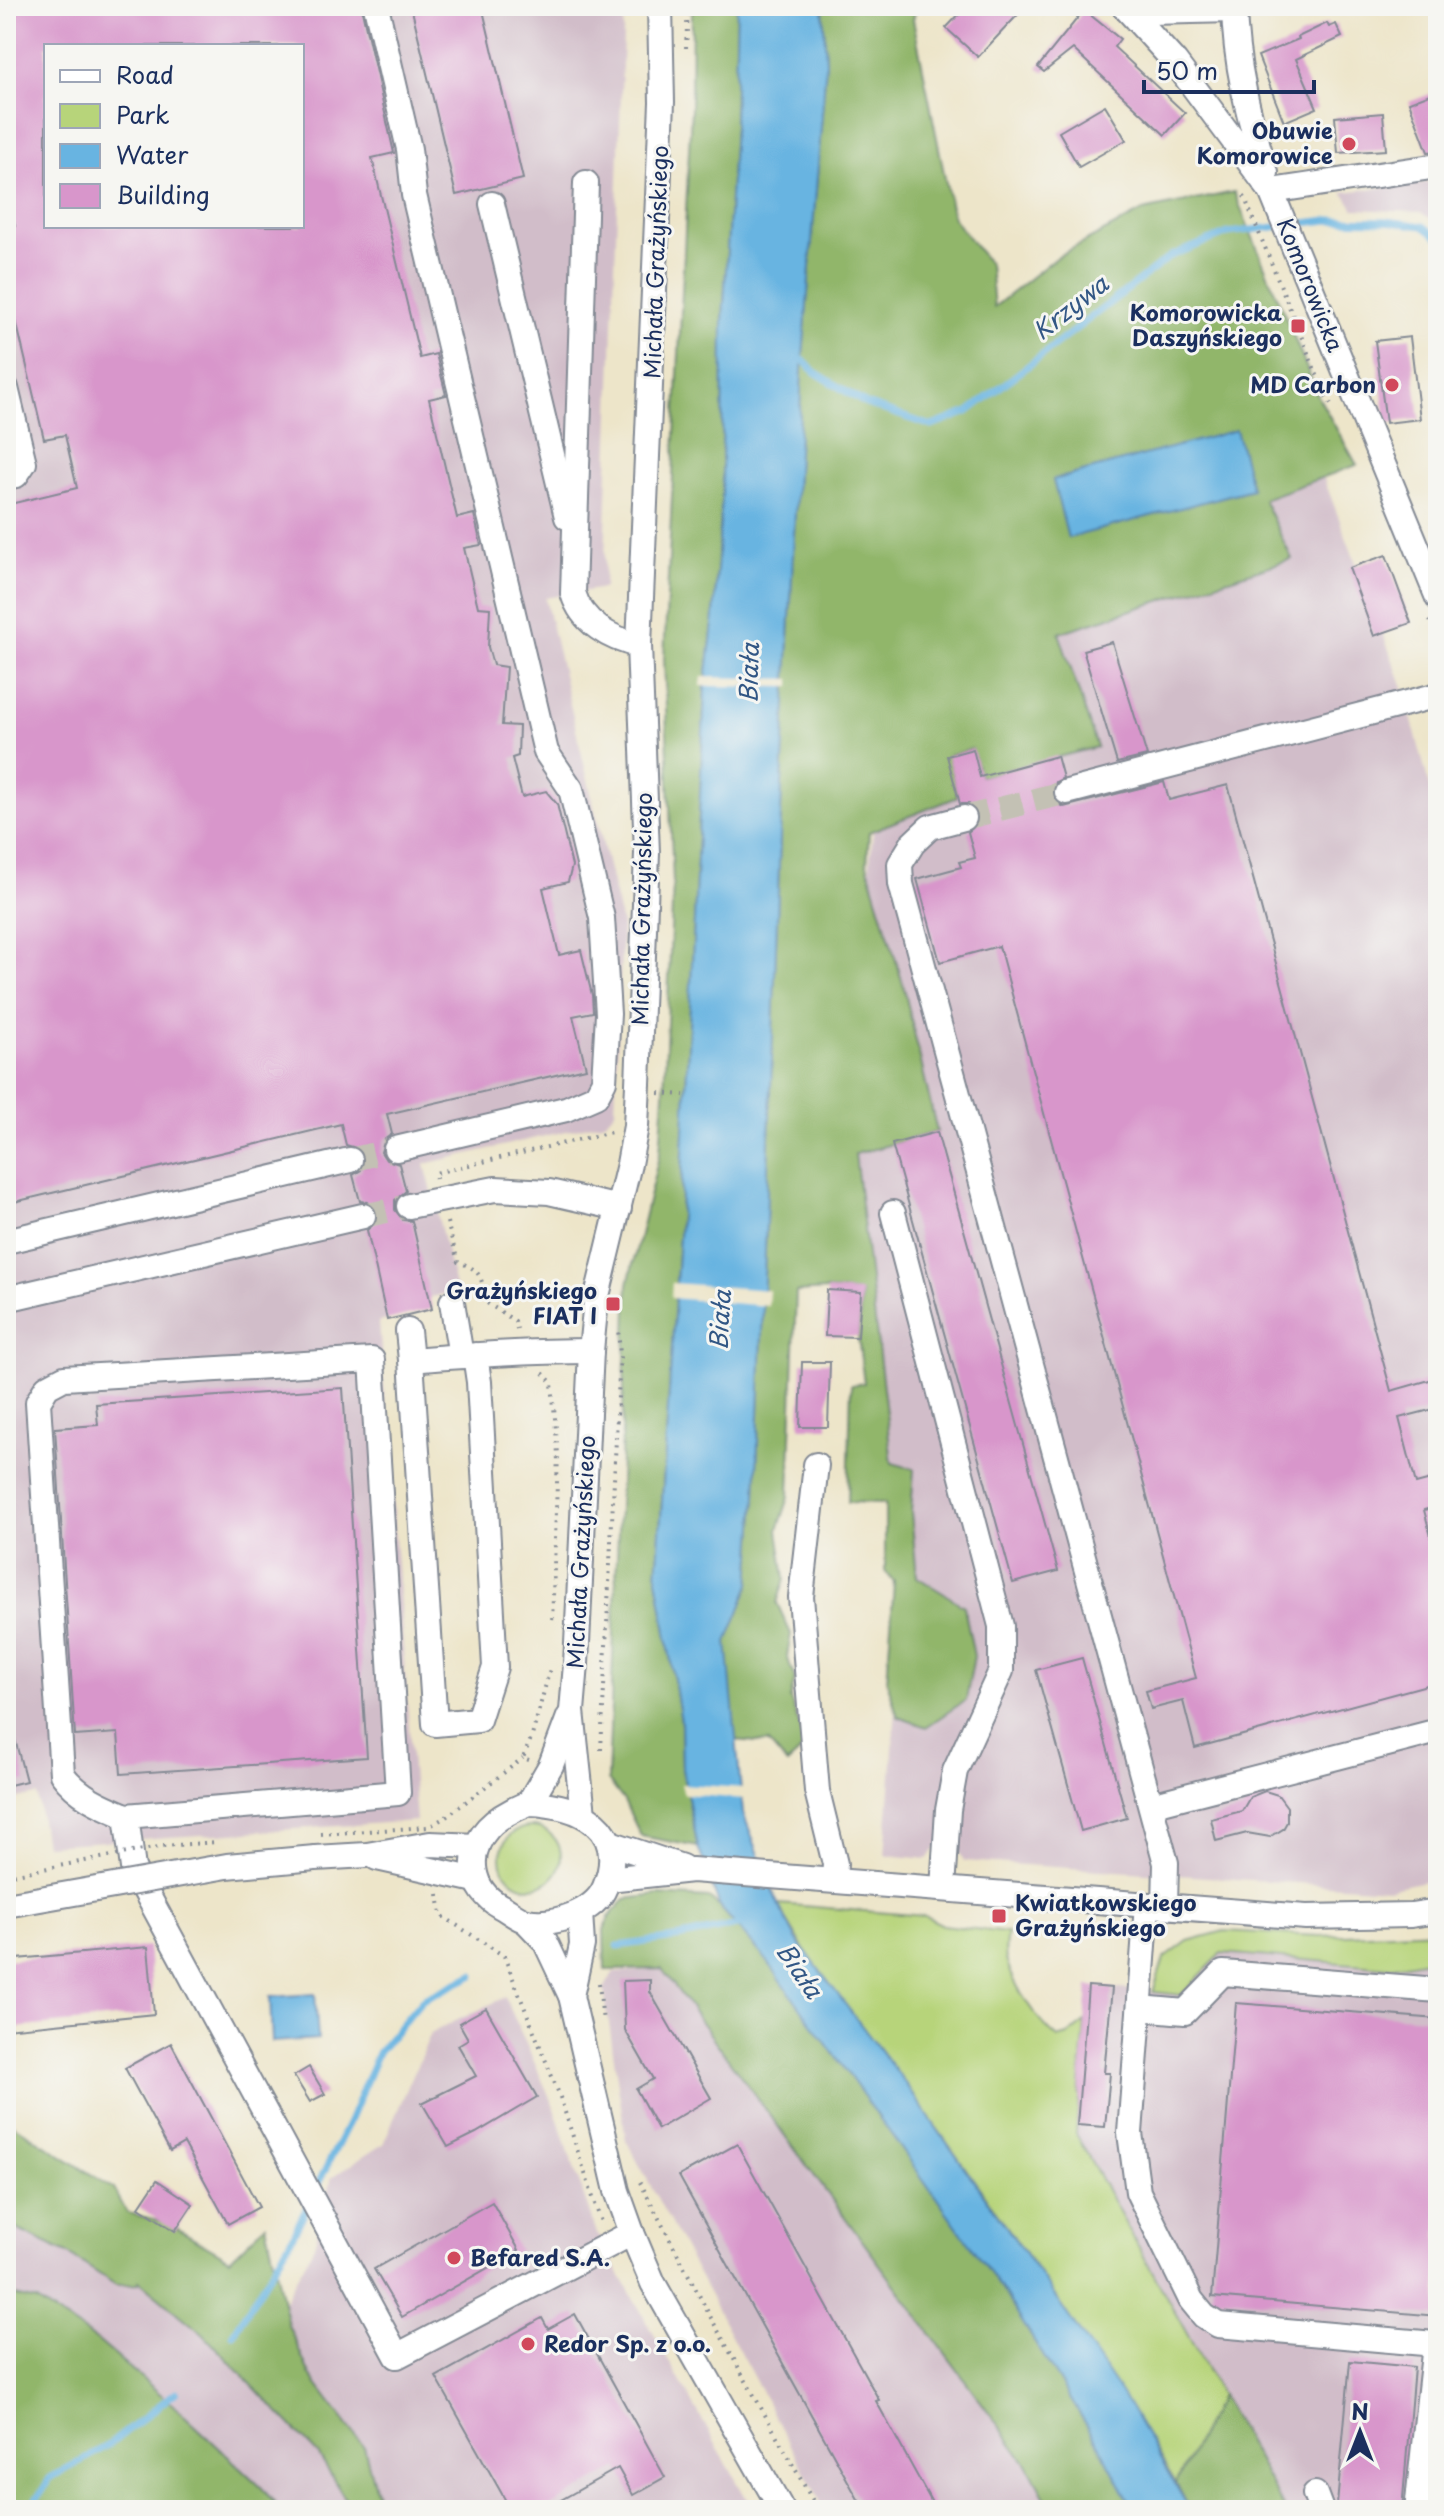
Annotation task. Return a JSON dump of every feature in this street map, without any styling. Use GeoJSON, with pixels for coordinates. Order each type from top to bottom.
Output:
{"type":"FeatureCollection","features":[{"type":"Feature","properties":{"kind":"street"},"geometry":{"type":"LineString","coordinates":[[376,6],[409,149],[418,210],[546,752],[571,789],[602,918],[608,1014],[604,1081],[596,1096],[566,1109],[396,1149]]}},
{"type":"Feature","properties":{"kind":"street","name":"Michała Grażyńskiego"},"geometry":{"type":"LineString","coordinates":[[583,1814],[572,1711],[591,1351],[596,1300],[636,1126],[647,853],[639,645],[662,102],[660,6]]}},
{"type":"Feature","properties":{"kind":"street","name":"Komorowicka"},"geometry":{"type":"LineString","coordinates":[[1124,6],[1150,12],[1234,8]]}},
{"type":"Feature","properties":{"kind":"street","name":"Komorowicka"},"geometry":{"type":"LineString","coordinates":[[1124,6],[1175,62],[1274,197],[1429,548],[1438,598]]}},
{"type":"Feature","properties":{"kind":"street"},"geometry":{"type":"LineString","coordinates":[[1234,8],[1238,62],[1248,114],[1274,197],[1438,166]]}},
{"type":"Feature","properties":{"kind":"street"},"geometry":{"type":"LineString","coordinates":[[586,183],[573,593],[576,603],[603,632],[621,642],[639,645]]}},
{"type":"Feature","properties":{"kind":"street"},"geometry":{"type":"LineString","coordinates":[[492,204],[574,547]]}},
{"type":"Feature","properties":{"kind":"street"},"geometry":{"type":"LineString","coordinates":[[6,388],[24,463],[16,475],[6,477]]}},
{"type":"Feature","properties":{"kind":"street"},"geometry":{"type":"LineString","coordinates":[[1067,792],[1438,695]]}},
{"type":"Feature","properties":{"kind":"street"},"geometry":{"type":"LineString","coordinates":[[964,818],[930,827],[913,843],[900,864],[901,884],[1166,1863],[1140,2008],[1130,2133],[1138,2192],[1191,2300],[1204,2316],[1218,2325],[1436,2344],[1417,2510]]}},
{"type":"Feature","properties":{"kind":"street"},"geometry":{"type":"LineString","coordinates":[[6,1241],[350,1160]]}},
{"type":"Feature","properties":{"kind":"street"},"geometry":{"type":"LineString","coordinates":[[409,1206],[495,1189],[549,1192],[619,1208]]}},
{"type":"Feature","properties":{"kind":"street"},"geometry":{"type":"LineString","coordinates":[[893,1213],[1001,1626],[1001,1671],[955,1771],[948,1810],[943,1889]]}},
{"type":"Feature","properties":{"kind":"street"},"geometry":{"type":"LineString","coordinates":[[6,1299],[363,1216]]}},
{"type":"Feature","properties":{"kind":"street"},"geometry":{"type":"LineString","coordinates":[[408,1331],[435,1724],[478,1720],[495,1667],[479,1382],[452,1302]]}},
{"type":"Feature","properties":{"kind":"street"},"geometry":{"type":"LineString","coordinates":[[411,1360],[522,1351],[591,1351]]}},
{"type":"Feature","properties":{"kind":"street"},"geometry":{"type":"LineString","coordinates":[[372,1360],[398,1793],[126,1816],[73,1789],[62,1774],[38,1402],[47,1387],[64,1378],[372,1360]]}},
{"type":"Feature","properties":{"kind":"street"},"geometry":{"type":"LineString","coordinates":[[816,1465],[801,1597],[817,1791],[835,1864],[824,1878]]}},
{"type":"Feature","properties":{"kind":"street","name":"Michała Grażyńskiego"},"geometry":{"type":"LineString","coordinates":[[529,1803],[551,1765],[572,1711]]}},
{"type":"Feature","properties":{"kind":"street"},"geometry":{"type":"LineString","coordinates":[[1151,1805],[1438,1731]]}},
{"type":"Feature","properties":{"kind":"street"},"geometry":{"type":"LineString","coordinates":[[526,1921],[564,1919],[601,1898],[614,1861],[610,1843],[598,1826],[583,1814],[557,1804],[529,1803],[507,1812],[488,1829],[477,1846],[473,1863],[476,1880],[488,1899],[526,1921],[545,1941],[571,1996],[617,2191],[632,2233],[653,2283],[782,2510]]}},
{"type":"Feature","properties":{"kind":"street"},"geometry":{"type":"LineString","coordinates":[[126,1816],[133,1868],[397,2356],[632,2233]]}},
{"type":"Feature","properties":{"kind":"street"},"geometry":{"type":"LineString","coordinates":[[610,1843],[692,1870]]}},
{"type":"Feature","properties":{"kind":"street"},"geometry":{"type":"LineString","coordinates":[[367,1855],[430,1844],[477,1846]]}},
{"type":"Feature","properties":{"kind":"street"},"geometry":{"type":"LineString","coordinates":[[6,1905],[317,1846],[476,1880]]}},
{"type":"Feature","properties":{"kind":"street"},"geometry":{"type":"LineString","coordinates":[[608,1879],[692,1870],[1306,1917],[1411,1915],[1438,1911]]}},
{"type":"Feature","properties":{"kind":"street"},"geometry":{"type":"LineString","coordinates":[[571,1996],[582,1945],[580,1912]]}},
{"type":"Feature","properties":{"kind":"street"},"geometry":{"type":"LineString","coordinates":[[1140,2008],[1185,2012],[1223,1973],[1438,1990]]}},
{"type":"Feature","properties":{"kind":"path"},"geometry":{"type":"LineString","coordinates":[[1249,206],[1267,251]]}},
{"type":"Feature","properties":{"kind":"path"},"geometry":{"type":"LineString","coordinates":[[657,1093],[684,1095]]}},
{"type":"Feature","properties":{"kind":"path"},"geometry":{"type":"LineString","coordinates":[[317,1846],[428,1827],[446,1817],[523,1758]]}},
{"type":"Feature","properties":{"kind":"path"},"geometry":{"type":"LineString","coordinates":[[6,1876],[164,1846],[226,1841]]}},
{"type":"Feature","properties":{"kind":"path"},"geometry":{"type":"LineString","coordinates":[[441,1915],[504,1956],[522,1995]]}},
{"type":"Feature","properties":{"kind":"path"},"geometry":{"type":"LineString","coordinates":[[599,1976],[603,2022]]}},
{"type":"Feature","properties":{"kind":"path"},"geometry":{"type":"LineString","coordinates":[[639,2180],[711,2318],[818,2510]]}},
{"type":"Feature","properties":{"kind":"shaded area"},"geometry":{"type":"Polygon","coordinates":[[[6,6],[624,6],[604,588],[545,598],[622,925],[615,1111],[605,1122],[425,1164],[456,1290],[430,1298],[432,1309],[379,1322],[416,1821],[45,1845],[37,1795],[6,1801],[6,6]]]}},
{"type":"Feature","properties":{"kind":"shaded area"},"geometry":{"type":"Polygon","coordinates":[[[1438,181],[1438,223],[1420,212],[1354,209],[1343,192],[1438,181]]]}},
{"type":"Feature","properties":{"kind":"shaded area"},"geometry":{"type":"Polygon","coordinates":[[[1247,276],[1403,687],[1438,818],[1438,1878],[1388,1889],[964,1861],[957,1848],[938,1846],[927,1859],[885,1855],[914,1470],[893,1464],[855,1154],[870,862],[910,467],[1247,276]]]}},
{"type":"Feature","properties":{"kind":"shaded area"},"geometry":{"type":"Polygon","coordinates":[[[1222,1953],[1389,1967],[1438,1958],[1438,2510],[1285,2510],[1076,2134],[1088,1986],[1180,1995],[1222,1953]]]}},
{"type":"Feature","properties":{"kind":"shaded area"},"geometry":{"type":"Polygon","coordinates":[[[662,1969],[1027,2464],[1052,2510],[825,2510],[626,2140],[604,1989],[613,1973],[662,1969]]]}},
{"type":"Feature","properties":{"kind":"shaded area"},"geometry":{"type":"Polygon","coordinates":[[[505,1997],[552,2102],[596,2232],[753,2510],[252,2510],[6,2324],[6,2153],[266,2333],[314,2246],[332,2177],[383,2144],[431,2033],[505,1997]]]}},
{"type":"Feature","properties":{"kind":"green space"},"geometry":{"type":"Polygon","coordinates":[[[692,6],[737,6],[723,323],[722,494],[714,616],[705,689],[679,1237],[657,1578],[681,1721],[682,1769],[698,1847],[641,1836],[624,1801],[608,1780],[628,1284],[660,1152],[664,1094],[673,883],[664,659],[691,109],[692,6]]]}},
{"type":"Feature","properties":{"kind":"green space"},"geometry":{"type":"Polygon","coordinates":[[[823,6],[917,6],[913,19],[953,218],[990,265],[994,307],[1058,256],[1143,211],[1234,192],[1319,398],[1357,465],[1263,499],[1292,559],[1059,633],[1097,747],[980,777],[972,749],[948,756],[958,797],[869,832],[867,864],[903,984],[937,1132],[855,1154],[892,1463],[914,1469],[911,1512],[917,1577],[964,1606],[974,1656],[966,1700],[926,1727],[898,1717],[887,1681],[894,1582],[885,1571],[885,1503],[848,1502],[851,1385],[864,1383],[858,1337],[861,1293],[827,1290],[796,1292],[789,1497],[778,1530],[785,1579],[777,1603],[791,1634],[787,1656],[795,1679],[790,1699],[807,1746],[787,1764],[769,1743],[735,1740],[727,1642],[750,1584],[756,1497],[782,783],[802,369],[826,63],[823,6]],[[1236,431],[1053,480],[1068,537],[1252,489],[1236,431]]]}},
{"type":"Feature","properties":{"kind":"green space"},"geometry":{"type":"Polygon","coordinates":[[[531,1827],[543,1829],[552,1836],[559,1845],[559,1869],[552,1878],[543,1885],[531,1887],[519,1885],[510,1878],[503,1869],[501,1857],[503,1845],[510,1836],[519,1829],[531,1827]]]}},
{"type":"Feature","properties":{"kind":"green space"},"geometry":{"type":"Polygon","coordinates":[[[658,1895],[709,1898],[766,1959],[1003,2291],[1098,2443],[1134,2510],[1052,2510],[1027,2464],[662,1969],[605,1970],[604,1930],[609,1917],[625,1899],[658,1895]]]}},
{"type":"Feature","properties":{"kind":"green space"},"geometry":{"type":"Polygon","coordinates":[[[778,1904],[925,1916],[943,1925],[1007,1933],[1005,1953],[1010,1970],[1041,2022],[1058,2038],[1068,2035],[1085,2022],[1076,2134],[1221,2395],[1176,2483],[1044,2280],[904,2082],[821,1973],[778,1904]]]}},
{"type":"Feature","properties":{"kind":"green space"},"geometry":{"type":"Polygon","coordinates":[[[1224,1931],[1320,1936],[1438,1931],[1438,1958],[1389,1967],[1222,1953],[1181,1995],[1153,1992],[1164,1959],[1188,1941],[1224,1931]]]}},
{"type":"Feature","properties":{"kind":"green space"},"geometry":{"type":"Polygon","coordinates":[[[6,2120],[114,2189],[127,2213],[166,2222],[230,2259],[266,2224],[288,2325],[310,2375],[364,2447],[381,2510],[352,2510],[318,2454],[203,2334],[139,2281],[138,2284],[116,2285],[65,2252],[6,2224],[6,2120]]]}},
{"type":"Feature","properties":{"kind":"green space"},"geometry":{"type":"Polygon","coordinates":[[[6,2294],[37,2301],[98,2341],[171,2403],[262,2488],[280,2510],[6,2510],[6,2294]]]}},
{"type":"Feature","properties":{"kind":"green space"},"geometry":{"type":"Polygon","coordinates":[[[1221,2395],[1285,2510],[1190,2510],[1176,2483],[1221,2395]]]}},
{"type":"Feature","properties":{"kind":"water","name":"Biała"},"geometry":{"type":"Polygon","coordinates":[[[737,6],[823,6],[826,63],[802,369],[782,783],[756,1497],[750,1584],[727,1642],[743,1813],[778,1904],[796,1939],[902,2079],[1048,2286],[1127,2402],[1190,2510],[1134,2510],[1098,2443],[1003,2291],[766,1959],[720,1907],[698,1847],[682,1769],[681,1721],[657,1578],[679,1237],[705,689],[714,616],[722,494],[723,323],[737,6]]]}},
{"type":"Feature","properties":{"kind":"water"},"geometry":{"type":"Polygon","coordinates":[[[1236,430],[1252,489],[1068,538],[1053,480],[1236,430]]]}},
{"type":"Feature","properties":{"kind":"water"},"geometry":{"type":"Polygon","coordinates":[[[315,1994],[318,2039],[272,2042],[270,1997],[315,1994]]]}},
{"type":"Feature","properties":{"kind":"pier"},"geometry":{"type":"Polygon","coordinates":[[[702,677],[791,679],[791,687],[701,686],[702,677]]]}},
{"type":"Feature","properties":{"kind":"pier"},"geometry":{"type":"Polygon","coordinates":[[[672,1283],[769,1290],[768,1306],[671,1298],[672,1283]]]}},
{"type":"Feature","properties":{"kind":"pier"},"geometry":{"type":"Polygon","coordinates":[[[681,1784],[744,1788],[745,1799],[684,1794],[681,1784]]]}},
{"type":"Feature","properties":{"kind":"building"},"geometry":{"type":"Polygon","coordinates":[[[6,6],[361,6],[394,153],[372,158],[420,358],[436,354],[446,395],[429,399],[457,518],[474,514],[481,545],[464,548],[478,607],[490,608],[488,647],[493,665],[506,667],[502,725],[519,726],[518,756],[512,758],[522,797],[546,791],[557,804],[572,866],[568,882],[543,888],[559,955],[581,950],[593,1012],[573,1016],[586,1068],[387,1114],[392,1134],[385,1139],[381,1152],[386,1160],[399,1164],[406,1191],[395,1200],[395,1210],[403,1220],[412,1221],[432,1309],[387,1320],[367,1230],[377,1221],[377,1212],[368,1202],[360,1201],[353,1175],[361,1170],[365,1157],[360,1149],[346,1145],[341,1124],[6,1204],[6,505],[77,488],[65,435],[44,439],[6,278],[6,228],[15,226],[6,188],[6,6]]]}},
{"type":"Feature","properties":{"kind":"building"},"geometry":{"type":"Polygon","coordinates":[[[411,6],[482,6],[523,179],[456,195],[411,6]]]}},
{"type":"Feature","properties":{"kind":"building"},"geometry":{"type":"Polygon","coordinates":[[[967,6],[1026,6],[978,57],[946,28],[967,6]]]}},
{"type":"Feature","properties":{"kind":"building"},"geometry":{"type":"Polygon","coordinates":[[[1084,10],[1120,39],[1114,47],[1185,113],[1165,135],[1073,49],[1044,72],[1038,67],[1084,10]]]}},
{"type":"Feature","properties":{"kind":"building"},"geometry":{"type":"Polygon","coordinates":[[[1327,23],[1329,27],[1336,24],[1342,37],[1296,59],[1317,108],[1284,122],[1258,56],[1327,23]]]}},
{"type":"Feature","properties":{"kind":"building"},"geometry":{"type":"Polygon","coordinates":[[[1438,91],[1438,151],[1428,152],[1409,102],[1438,91]]]}},
{"type":"Feature","properties":{"kind":"building"},"geometry":{"type":"Polygon","coordinates":[[[1105,105],[1126,140],[1079,167],[1059,132],[1105,105]]]}},
{"type":"Feature","properties":{"kind":"building"},"geometry":{"type":"Polygon","coordinates":[[[1383,113],[1386,150],[1338,153],[1335,117],[1383,113]]]}},
{"type":"Feature","properties":{"kind":"building"},"geometry":{"type":"Polygon","coordinates":[[[1410,337],[1420,419],[1386,423],[1375,341],[1410,337]]]}},
{"type":"Feature","properties":{"kind":"building"},"geometry":{"type":"Polygon","coordinates":[[[1386,555],[1411,623],[1374,636],[1349,568],[1386,555]]]}},
{"type":"Feature","properties":{"kind":"building"},"geometry":{"type":"Polygon","coordinates":[[[1112,642],[1147,756],[1117,763],[1083,650],[1112,642]]]}},
{"type":"Feature","properties":{"kind":"building"},"geometry":{"type":"Polygon","coordinates":[[[973,749],[980,777],[1057,756],[1063,778],[1056,782],[1052,795],[1064,807],[1164,782],[1169,800],[1228,785],[1391,1391],[1433,1379],[1438,1397],[1438,1408],[1399,1418],[1416,1484],[1438,1478],[1438,1506],[1424,1510],[1438,1563],[1438,1682],[1195,1748],[1183,1701],[1151,1709],[1146,1691],[1196,1678],[999,946],[940,962],[917,879],[961,867],[959,862],[975,858],[968,832],[978,823],[978,813],[969,804],[960,804],[947,756],[973,749]]]}},
{"type":"Feature","properties":{"kind":"building"},"geometry":{"type":"Polygon","coordinates":[[[937,1132],[1058,1571],[1013,1583],[892,1144],[937,1132]]]}},
{"type":"Feature","properties":{"kind":"building"},"geometry":{"type":"Polygon","coordinates":[[[827,1290],[861,1292],[858,1337],[825,1336],[827,1290]]]}},
{"type":"Feature","properties":{"kind":"building"},"geometry":{"type":"Polygon","coordinates":[[[802,1362],[830,1362],[828,1427],[800,1427],[802,1362]]]}},
{"type":"Feature","properties":{"kind":"building"},"geometry":{"type":"Polygon","coordinates":[[[343,1388],[367,1757],[121,1774],[118,1733],[75,1736],[55,1428],[98,1425],[96,1404],[343,1388]]]}},
{"type":"Feature","properties":{"kind":"building"},"geometry":{"type":"Polygon","coordinates":[[[1082,1658],[1127,1818],[1081,1831],[1036,1670],[1082,1658]]]}},
{"type":"Feature","properties":{"kind":"building"},"geometry":{"type":"Polygon","coordinates":[[[12,1728],[26,1781],[6,1786],[6,1729],[12,1728]]]}},
{"type":"Feature","properties":{"kind":"building"},"geometry":{"type":"Polygon","coordinates":[[[1265,1791],[1278,1795],[1287,1807],[1287,1822],[1283,1829],[1270,1837],[1247,1833],[1216,1841],[1211,1819],[1242,1811],[1250,1797],[1265,1791]]]}},
{"type":"Feature","properties":{"kind":"building"},"geometry":{"type":"Polygon","coordinates":[[[148,1947],[154,2014],[6,2029],[6,1960],[148,1947]]]}},
{"type":"Feature","properties":{"kind":"building"},"geometry":{"type":"Polygon","coordinates":[[[650,1980],[650,1992],[711,2098],[658,2129],[636,2089],[653,2079],[625,2030],[623,1981],[650,1980]]]}},
{"type":"Feature","properties":{"kind":"building"},"geometry":{"type":"Polygon","coordinates":[[[1088,1986],[1112,1988],[1104,2073],[1110,2073],[1105,2127],[1077,2125],[1088,1986]]]}},
{"type":"Feature","properties":{"kind":"building"},"geometry":{"type":"Polygon","coordinates":[[[1236,2003],[1438,2019],[1438,2316],[1212,2297],[1236,2003]]]}},
{"type":"Feature","properties":{"kind":"building"},"geometry":{"type":"Polygon","coordinates":[[[486,2008],[537,2097],[448,2147],[422,2103],[476,2076],[458,2045],[468,2039],[459,2023],[486,2008]]]}},
{"type":"Feature","properties":{"kind":"building"},"geometry":{"type":"Polygon","coordinates":[[[171,2043],[259,2207],[228,2224],[184,2143],[170,2151],[125,2068],[171,2043]]]}},
{"type":"Feature","properties":{"kind":"building"},"geometry":{"type":"Polygon","coordinates":[[[309,2067],[325,2094],[310,2102],[294,2076],[309,2067]]]}},
{"type":"Feature","properties":{"kind":"building"},"geometry":{"type":"Polygon","coordinates":[[[737,2144],[879,2400],[876,2401],[936,2510],[864,2510],[679,2176],[737,2144]]]}},
{"type":"Feature","properties":{"kind":"building"},"geometry":{"type":"Polygon","coordinates":[[[157,2180],[193,2204],[175,2231],[139,2207],[157,2180]]]}},
{"type":"Feature","properties":{"kind":"building"},"geometry":{"type":"Polygon","coordinates":[[[492,2202],[519,2250],[402,2317],[374,2269],[492,2202]]]}},
{"type":"Feature","properties":{"kind":"building"},"geometry":{"type":"Polygon","coordinates":[[[575,2314],[665,2477],[633,2495],[618,2468],[543,2510],[511,2510],[436,2377],[542,2318],[548,2329],[575,2314]]]}},
{"type":"Feature","properties":{"kind":"building"},"geometry":{"type":"Polygon","coordinates":[[[1350,2361],[1414,2367],[1402,2510],[1337,2505],[1350,2361]]]}},
{"type":"Feature","properties":{"kind":"waterway","name":"Krzywa"},"geometry":{"type":"LineString","coordinates":[[797,354],[815,372],[866,404],[932,426],[968,412],[1171,256],[1228,233],[1328,220],[1386,221],[1423,226],[1438,237]]}},
{"type":"Feature","properties":{"kind":"waterway"},"geometry":{"type":"LineString","coordinates":[[618,1946],[742,1924]]}},
{"type":"Feature","properties":{"kind":"waterway"},"geometry":{"type":"LineString","coordinates":[[315,2190],[349,2122],[378,2053],[422,2000],[473,1975]]}},
{"type":"Feature","properties":{"kind":"waterway"},"geometry":{"type":"LineString","coordinates":[[233,2334],[289,2243],[308,2205]]}},
{"type":"Feature","properties":{"kind":"waterway"},"geometry":{"type":"LineString","coordinates":[[30,2510],[50,2478],[109,2445],[176,2392]]}},
{"type":"Feature","properties":{"kind":"tunnel"},"geometry":{"type":"LineString","coordinates":[[964,818],[1067,792]]}},
{"type":"Feature","properties":{"kind":"tunnel"},"geometry":{"type":"LineString","coordinates":[[350,1160],[396,1149]]}},
{"type":"Feature","properties":{"kind":"tunnel"},"geometry":{"type":"LineString","coordinates":[[363,1216],[409,1206]]}},
{"type":"Feature","properties":{"kind":"place","name":"Obuwie Komorowice"},"geometry":{"type":"Point","coordinates":[1349,144]}},
{"type":"Feature","properties":{"kind":"place","name":"Komorowicka Daszyńskiego"},"geometry":{"type":"Point","coordinates":[1298,326]}},
{"type":"Feature","properties":{"kind":"place","name":"MD Carbon"},"geometry":{"type":"Point","coordinates":[1392,385]}},
{"type":"Feature","properties":{"kind":"place","name":"Grażyńskiego FIAT I"},"geometry":{"type":"Point","coordinates":[613,1304]}},
{"type":"Feature","properties":{"kind":"place","name":"Kwiatkowskiego Grażyńskiego"},"geometry":{"type":"Point","coordinates":[999,1916]}},
{"type":"Feature","properties":{"kind":"place","name":"Befared S.A."},"geometry":{"type":"Point","coordinates":[454,2258]}},
{"type":"Feature","properties":{"kind":"place","name":"Redor Sp. z o.o."},"geometry":{"type":"Point","coordinates":[528,2344]}}]}
